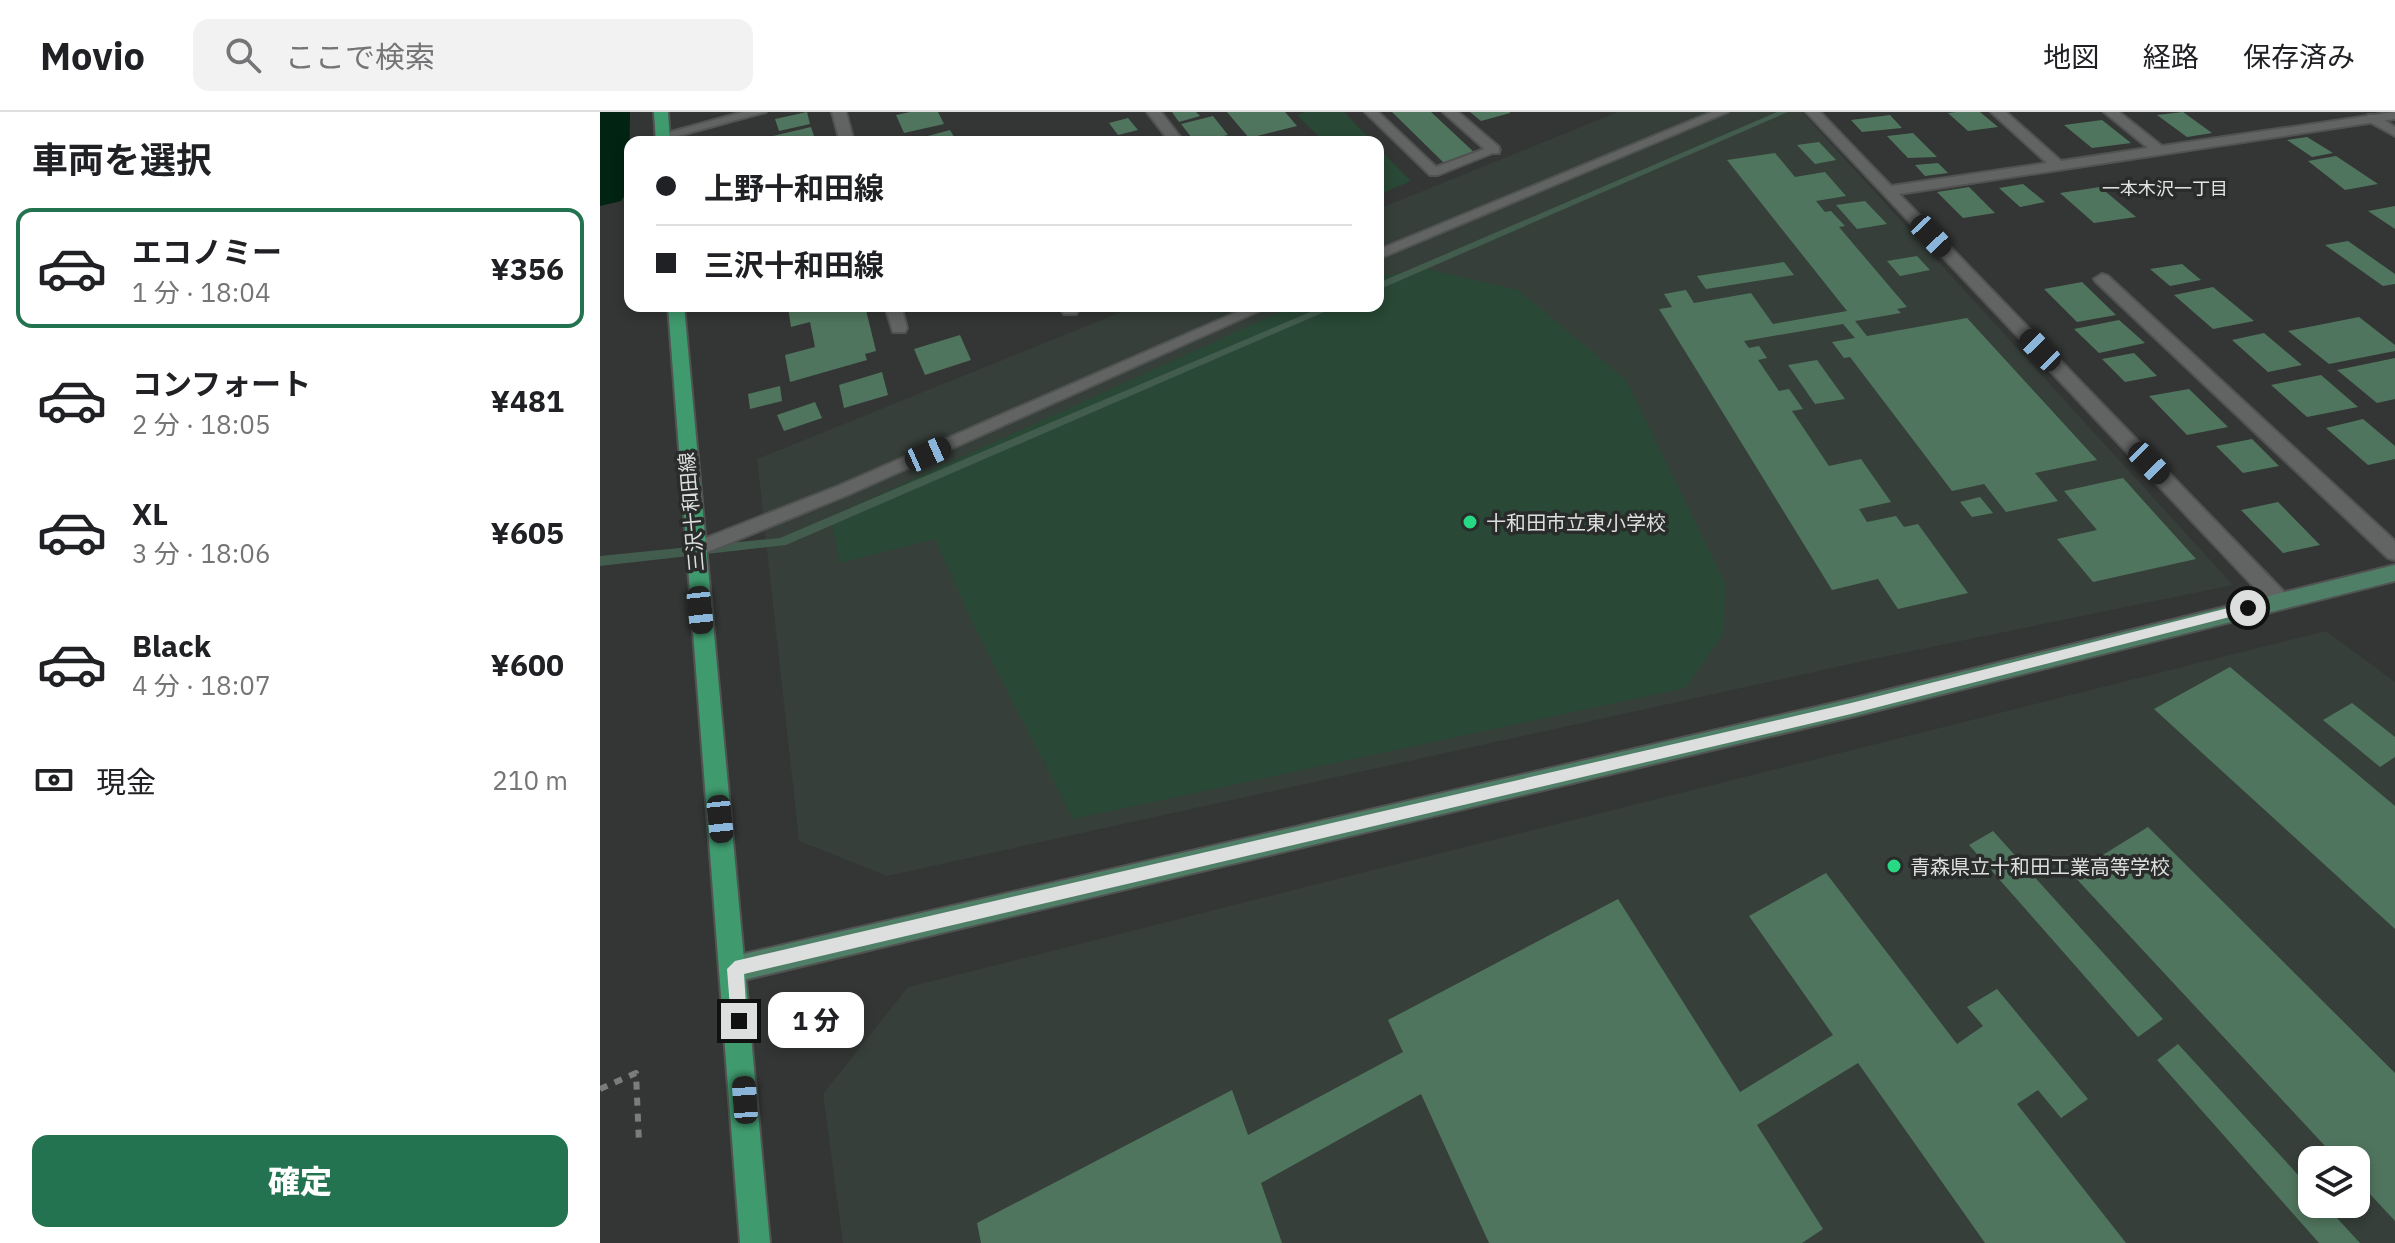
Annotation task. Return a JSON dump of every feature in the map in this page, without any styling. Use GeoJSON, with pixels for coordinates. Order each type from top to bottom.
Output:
{"type":"FeatureCollection","features":[{"type":"Feature","properties":{"kind":"main road"},"geometry":{"type":"LineString","coordinates":[[661,112],[663,136]]}},
{"type":"Feature","properties":{"kind":"main road","name":"三沢十和田線"},"geometry":{"type":"LineString","coordinates":[[676,312],[694,550],[735,969],[755,1243]]}},
{"type":"Feature","properties":{"kind":"main road"},"geometry":{"type":"LineString","coordinates":[[735,969],[1851,708],[2395,573]]}},
{"type":"Feature","properties":{"kind":"street"},"geometry":{"type":"LineString","coordinates":[[674,136],[759,112]]}},
{"type":"Feature","properties":{"kind":"street"},"geometry":{"type":"LineString","coordinates":[[839,112],[845,136]]}},
{"type":"Feature","properties":{"kind":"street"},"geometry":{"type":"LineString","coordinates":[[1154,112],[1172,136]]}},
{"type":"Feature","properties":{"kind":"street"},"geometry":{"type":"LineString","coordinates":[[1450,112],[1494,150]]}},
{"type":"Feature","properties":{"kind":"street"},"geometry":{"type":"LineString","coordinates":[[1813,112],[2279,600]]}},
{"type":"Feature","properties":{"kind":"street"},"geometry":{"type":"LineString","coordinates":[[1998,112],[2059,166]]}},
{"type":"Feature","properties":{"kind":"street"},"geometry":{"type":"LineString","coordinates":[[2111,112],[2161,152]]}},
{"type":"Feature","properties":{"kind":"street"},"geometry":{"type":"LineString","coordinates":[[2285,112],[2308,128]]}},
{"type":"Feature","properties":{"kind":"street"},"geometry":{"type":"LineString","coordinates":[[1888,191],[2395,115]]}},
{"type":"Feature","properties":{"kind":"street"},"geometry":{"type":"LineString","coordinates":[[2102,279],[2395,553]]}},
{"type":"Feature","properties":{"kind":"street"},"geometry":{"type":"LineString","coordinates":[[895,312],[899,328]]}},
{"type":"Feature","properties":{"kind":"lane"},"geometry":{"type":"LineString","coordinates":[[1371,112],[1434,172],[1494,150]]}},
{"type":"Feature","properties":{"kind":"lane"},"geometry":{"type":"LineString","coordinates":[[1384,253],[1722,112]]}},
{"type":"Feature","properties":{"kind":"lane"},"geometry":{"type":"LineString","coordinates":[[2372,118],[2395,132]]}},
{"type":"Feature","properties":{"kind":"lane"},"geometry":{"type":"LineString","coordinates":[[694,550],[844,490],[1249,312]]}},
{"type":"Feature","properties":{"kind":"path"},"geometry":{"type":"LineString","coordinates":[[600,1089],[636,1073],[639,1143]]}},
{"type":"Feature","properties":{"kind":"shaded area","name":"十和田市立東小学校"},"geometry":{"type":"Polygon","coordinates":[[[1618,112],[1802,112],[2233,585],[1873,659],[887,876],[799,841],[757,459],[1121,312],[1384,312],[1384,207],[1618,112]]]}},
{"type":"Feature","properties":{"kind":"shaded area","name":"青森県立十和田工業高等学校"},"geometry":{"type":"Polygon","coordinates":[[[2326,631],[2395,682],[2395,1243],[843,1243],[823,1094],[908,987],[2326,631]]]}},
{"type":"Feature","properties":{"kind":"green space"},"geometry":{"type":"Polygon","coordinates":[[[1306,112],[1344,112],[1367,136],[1318,136],[1297,115],[1306,112]]]}},
{"type":"Feature","properties":{"kind":"green space"},"geometry":{"type":"Polygon","coordinates":[[[1384,154],[1411,181],[1384,192],[1384,154]]]}},
{"type":"Feature","properties":{"kind":"green space"},"geometry":{"type":"Polygon","coordinates":[[[1423,268],[1518,290],[1626,380],[1725,583],[1724,634],[1685,688],[1073,819],[974,626],[935,539],[840,563],[830,517],[1280,312],[1384,312],[1384,276],[1423,268]]]}},
{"type":"Feature","properties":{"kind":"building"},"geometry":{"type":"Polygon","coordinates":[[[807,112],[810,124],[779,131],[775,119],[807,112]]]}},
{"type":"Feature","properties":{"kind":"building"},"geometry":{"type":"Polygon","coordinates":[[[938,112],[944,124],[904,133],[896,115],[938,112]]]}},
{"type":"Feature","properties":{"kind":"building"},"geometry":{"type":"Polygon","coordinates":[[[1172,112],[1196,112],[1200,116],[1179,122],[1172,112]]]}},
{"type":"Feature","properties":{"kind":"building"},"geometry":{"type":"Polygon","coordinates":[[[1227,112],[1285,112],[1297,126],[1257,136],[1247,136],[1227,112]]]}},
{"type":"Feature","properties":{"kind":"building"},"geometry":{"type":"Polygon","coordinates":[[[1392,112],[1431,112],[1476,154],[1444,163],[1392,112]]]}},
{"type":"Feature","properties":{"kind":"building"},"geometry":{"type":"Polygon","coordinates":[[[1470,112],[1510,112],[1510,113],[1481,121],[1470,112]]]}},
{"type":"Feature","properties":{"kind":"building"},"geometry":{"type":"Polygon","coordinates":[[[1980,112],[1998,127],[1968,131],[1948,113],[1980,112]]]}},
{"type":"Feature","properties":{"kind":"building"},"geometry":{"type":"Polygon","coordinates":[[[2183,112],[2212,133],[2187,137],[2157,115],[2183,112]]]}},
{"type":"Feature","properties":{"kind":"building"},"geometry":{"type":"Polygon","coordinates":[[[1890,115],[1902,128],[1862,132],[1851,120],[1890,115]]]}},
{"type":"Feature","properties":{"kind":"building"},"geometry":{"type":"Polygon","coordinates":[[[1213,116],[1228,135],[1190,136],[1181,124],[1213,116]]]}},
{"type":"Feature","properties":{"kind":"building"},"geometry":{"type":"Polygon","coordinates":[[[1128,118],[1138,130],[1118,135],[1109,123],[1128,118]]]}},
{"type":"Feature","properties":{"kind":"building"},"geometry":{"type":"Polygon","coordinates":[[[2102,120],[2131,143],[2092,148],[2064,125],[2102,120]]]}},
{"type":"Feature","properties":{"kind":"building"},"geometry":{"type":"Polygon","coordinates":[[[811,127],[814,136],[772,136],[811,127]]]}},
{"type":"Feature","properties":{"kind":"building"},"geometry":{"type":"Polygon","coordinates":[[[950,130],[954,136],[928,136],[950,130]]]}},
{"type":"Feature","properties":{"kind":"building"},"geometry":{"type":"Polygon","coordinates":[[[1913,133],[1937,157],[1908,158],[1887,136],[1913,133]]]}},
{"type":"Feature","properties":{"kind":"building"},"geometry":{"type":"Polygon","coordinates":[[[2307,137],[2333,153],[2312,157],[2287,140],[2307,137]]]}},
{"type":"Feature","properties":{"kind":"building"},"geometry":{"type":"Polygon","coordinates":[[[1819,142],[1836,160],[1815,164],[1797,145],[1819,142]]]}},
{"type":"Feature","properties":{"kind":"building"},"geometry":{"type":"Polygon","coordinates":[[[1775,153],[1795,177],[1825,172],[1846,196],[1816,201],[1825,212],[1831,211],[1845,226],[1839,227],[1907,307],[1897,309],[1901,313],[1855,321],[1867,336],[1967,318],[2097,460],[2035,473],[2058,501],[2006,512],[1984,484],[1952,491],[1850,357],[1844,358],[1832,342],[1855,338],[1843,324],[1744,341],[1749,348],[1759,346],[1767,358],[1758,360],[1779,391],[1789,389],[1803,409],[1792,411],[1829,466],[1861,459],[1891,502],[1859,509],[1867,522],[1896,516],[1904,527],[1918,524],[1968,593],[1898,609],[1878,579],[1832,590],[1659,309],[1672,307],[1664,294],[1686,290],[1694,303],[1751,293],[1773,324],[1847,311],[1727,160],[1775,153]]]}},
{"type":"Feature","properties":{"kind":"building"},"geometry":{"type":"Polygon","coordinates":[[[2336,156],[2378,184],[2345,190],[2308,161],[2336,156]]]}},
{"type":"Feature","properties":{"kind":"building"},"geometry":{"type":"Polygon","coordinates":[[[1938,163],[1948,173],[1925,176],[1915,165],[1938,163]]]}},
{"type":"Feature","properties":{"kind":"building"},"geometry":{"type":"Polygon","coordinates":[[[2023,184],[2045,202],[2020,207],[1999,188],[2023,184]]]}},
{"type":"Feature","properties":{"kind":"building"},"geometry":{"type":"Polygon","coordinates":[[[1969,187],[1995,213],[1963,218],[1937,192],[1969,187]]]}},
{"type":"Feature","properties":{"kind":"building"},"geometry":{"type":"Polygon","coordinates":[[[2100,187],[2136,217],[2094,223],[2060,193],[2100,187]]]}},
{"type":"Feature","properties":{"kind":"building"},"geometry":{"type":"Polygon","coordinates":[[[1865,201],[1887,224],[1857,229],[1836,205],[1865,201]]]}},
{"type":"Feature","properties":{"kind":"building"},"geometry":{"type":"Polygon","coordinates":[[[2395,206],[2395,229],[2368,211],[2395,206]]]}},
{"type":"Feature","properties":{"kind":"building"},"geometry":{"type":"Polygon","coordinates":[[[2348,241],[2395,274],[2395,284],[2383,286],[2325,245],[2348,241]]]}},
{"type":"Feature","properties":{"kind":"building"},"geometry":{"type":"Polygon","coordinates":[[[1917,256],[1930,270],[1900,276],[1887,261],[1917,256]]]}},
{"type":"Feature","properties":{"kind":"building"},"geometry":{"type":"Polygon","coordinates":[[[1784,262],[1794,275],[1706,289],[1697,276],[1784,262]]]}},
{"type":"Feature","properties":{"kind":"building"},"geometry":{"type":"Polygon","coordinates":[[[2182,264],[2201,280],[2170,286],[2150,269],[2182,264]]]}},
{"type":"Feature","properties":{"kind":"building"},"geometry":{"type":"Polygon","coordinates":[[[2082,282],[2116,315],[2077,322],[2044,289],[2082,282]]]}},
{"type":"Feature","properties":{"kind":"building"},"geometry":{"type":"Polygon","coordinates":[[[2213,287],[2254,321],[2213,329],[2174,295],[2213,287]]]}},
{"type":"Feature","properties":{"kind":"building"},"geometry":{"type":"Polygon","coordinates":[[[789,312],[866,312],[876,351],[865,354],[867,360],[790,382],[785,355],[815,347],[810,322],[791,327],[789,312]]]}},
{"type":"Feature","properties":{"kind":"building"},"geometry":{"type":"Polygon","coordinates":[[[2359,317],[2395,345],[2395,351],[2329,364],[2288,331],[2359,317]]]}},
{"type":"Feature","properties":{"kind":"building"},"geometry":{"type":"Polygon","coordinates":[[[2119,320],[2145,343],[2099,353],[2074,329],[2119,320]]]}},
{"type":"Feature","properties":{"kind":"building"},"geometry":{"type":"Polygon","coordinates":[[[2264,333],[2302,365],[2268,372],[2232,340],[2264,333]]]}},
{"type":"Feature","properties":{"kind":"building"},"geometry":{"type":"Polygon","coordinates":[[[960,335],[971,360],[925,375],[914,349],[960,335]]]}},
{"type":"Feature","properties":{"kind":"building"},"geometry":{"type":"Polygon","coordinates":[[[2134,353],[2157,376],[2125,382],[2102,359],[2134,353]]]}},
{"type":"Feature","properties":{"kind":"building"},"geometry":{"type":"Polygon","coordinates":[[[2395,358],[2395,399],[2377,403],[2337,370],[2395,358]]]}},
{"type":"Feature","properties":{"kind":"building"},"geometry":{"type":"Polygon","coordinates":[[[1817,360],[1845,399],[1815,404],[1788,365],[1817,360]]]}},
{"type":"Feature","properties":{"kind":"building"},"geometry":{"type":"Polygon","coordinates":[[[882,372],[888,395],[844,408],[839,385],[882,372]]]}},
{"type":"Feature","properties":{"kind":"building"},"geometry":{"type":"Polygon","coordinates":[[[2321,375],[2358,407],[2307,417],[2271,385],[2321,375]]]}},
{"type":"Feature","properties":{"kind":"building"},"geometry":{"type":"Polygon","coordinates":[[[780,386],[782,401],[750,409],[748,394],[780,386]]]}},
{"type":"Feature","properties":{"kind":"building"},"geometry":{"type":"Polygon","coordinates":[[[2189,389],[2228,427],[2187,435],[2149,396],[2189,389]]]}},
{"type":"Feature","properties":{"kind":"building"},"geometry":{"type":"Polygon","coordinates":[[[815,402],[822,418],[784,431],[777,415],[815,402]]]}},
{"type":"Feature","properties":{"kind":"building"},"geometry":{"type":"Polygon","coordinates":[[[2363,419],[2395,446],[2395,459],[2368,465],[2326,428],[2363,419]]]}},
{"type":"Feature","properties":{"kind":"building"},"geometry":{"type":"Polygon","coordinates":[[[2252,439],[2279,466],[2243,473],[2216,446],[2252,439]]]}},
{"type":"Feature","properties":{"kind":"building"},"geometry":{"type":"Polygon","coordinates":[[[2123,478],[2196,559],[2093,582],[2057,539],[2097,530],[2064,491],[2123,478]]]}},
{"type":"Feature","properties":{"kind":"building"},"geometry":{"type":"Polygon","coordinates":[[[1980,497],[1993,513],[1972,517],[1960,502],[1980,497]]]}},
{"type":"Feature","properties":{"kind":"building"},"geometry":{"type":"Polygon","coordinates":[[[2278,502],[2320,545],[2283,553],[2241,510],[2278,502]]]}},
{"type":"Feature","properties":{"kind":"building"},"geometry":{"type":"Polygon","coordinates":[[[2230,667],[2395,806],[2395,929],[2154,709],[2230,667]]]}},
{"type":"Feature","properties":{"kind":"building"},"geometry":{"type":"Polygon","coordinates":[[[2352,703],[2395,737],[2395,757],[2380,767],[2323,720],[2352,703]]]}},
{"type":"Feature","properties":{"kind":"building"},"geometry":{"type":"Polygon","coordinates":[[[2148,827],[2395,1073],[2395,1221],[2370,1194],[2370,1146],[2325,1146],[2072,874],[2148,827]]]}},
{"type":"Feature","properties":{"kind":"building"},"geometry":{"type":"Polygon","coordinates":[[[1993,831],[2163,1019],[2138,1037],[1969,845],[1993,831]]]}},
{"type":"Feature","properties":{"kind":"building"},"geometry":{"type":"Polygon","coordinates":[[[1826,873],[1957,1044],[1983,1026],[1967,1007],[1997,989],[2088,1099],[2061,1118],[2038,1090],[2017,1104],[2126,1243],[1985,1243],[1858,1063],[1757,1125],[1823,1229],[1802,1243],[1489,1243],[1421,1094],[1261,1183],[1282,1243],[981,1243],[977,1223],[1232,1090],[1248,1135],[1403,1052],[1388,1020],[1618,899],[1740,1092],[1833,1035],[1749,916],[1826,873]]]}},
{"type":"Feature","properties":{"kind":"building"},"geometry":{"type":"Polygon","coordinates":[[[2178,1044],[2298,1175],[2298,1218],[2337,1218],[2360,1243],[2319,1243],[2157,1060],[2178,1044]]]}},
{"type":"Feature","properties":{"kind":"waterway"},"geometry":{"type":"LineString","coordinates":[[600,189],[603,112]]}},
{"type":"Feature","properties":{"kind":"waterway"},"geometry":{"type":"LineString","coordinates":[[1384,284],[1784,112]]}},
{"type":"Feature","properties":{"kind":"waterway"},"geometry":{"type":"LineString","coordinates":[[600,561],[782,542],[1319,312]]}},
{"type":"Feature","properties":{"kind":"place","name":"十和田市立東小学校"},"geometry":{"type":"Point","coordinates":[1470,522]}},
{"type":"Feature","properties":{"kind":"place","name":"青森県立十和田工業高等学校"},"geometry":{"type":"Point","coordinates":[1894,866]}},
{"type":"Feature","properties":{"kind":"district","name":"一本木沢一丁目"},"geometry":{"type":"Point","coordinates":[2165,188]}},
{"type":"Feature","properties":{"kind":"route"},"geometry":{"type":"LineString","coordinates":[[739,1021],[735,969],[1851,708],[2248,608]]}}]}
